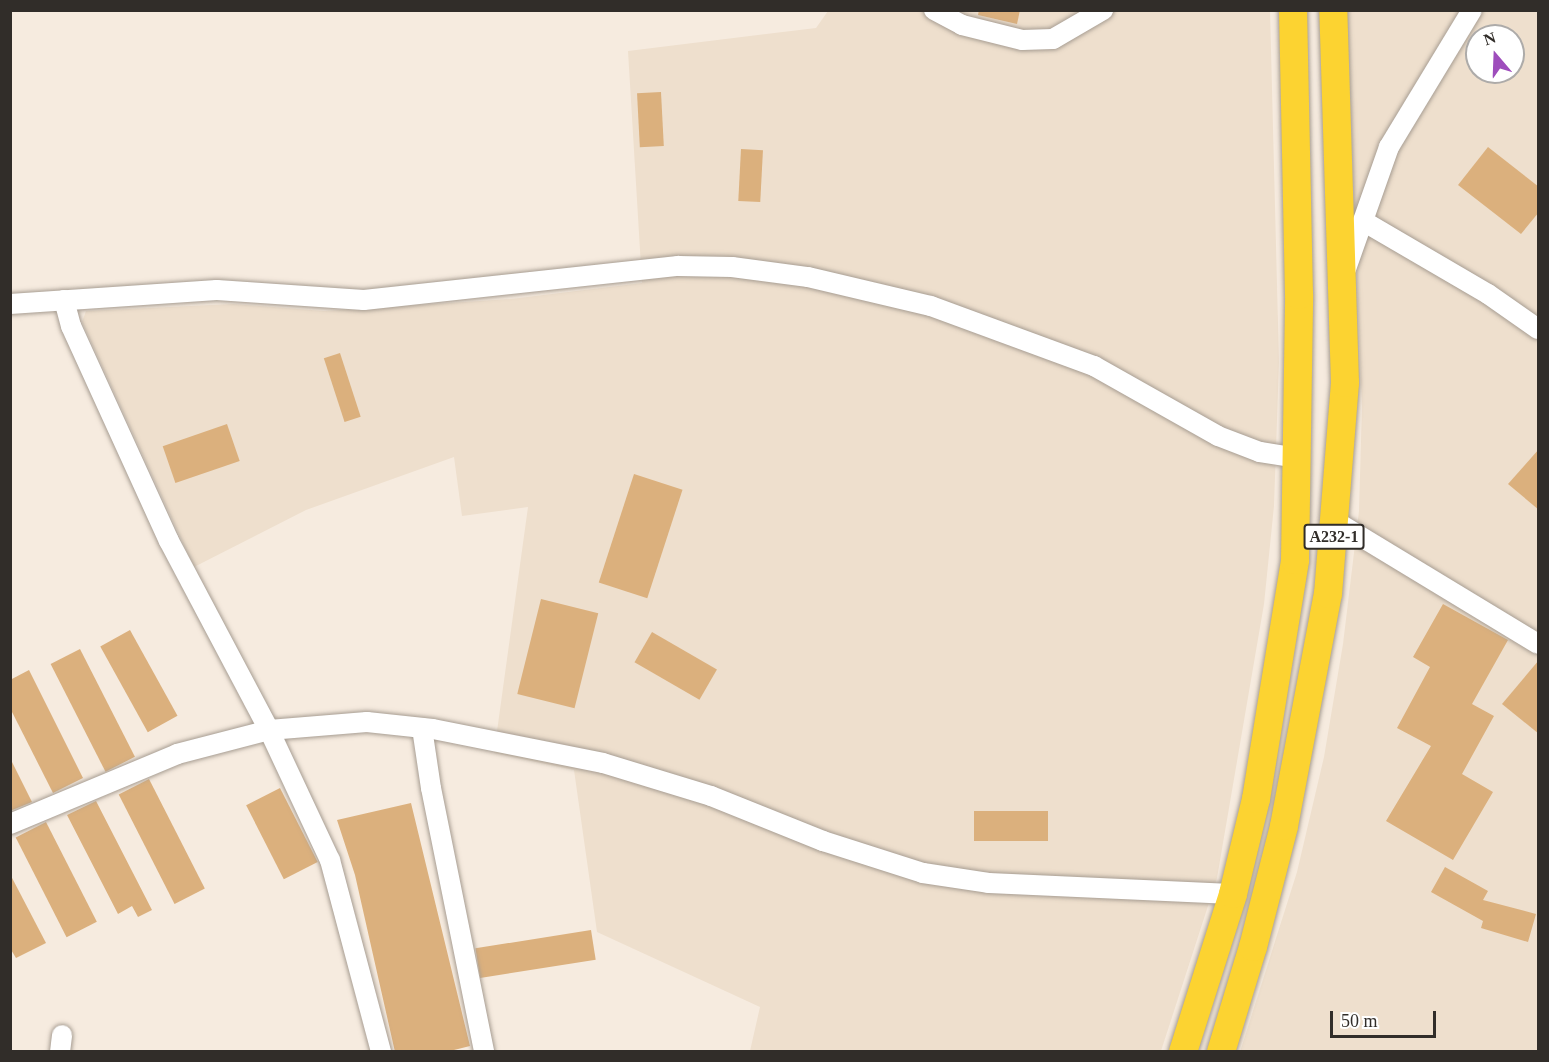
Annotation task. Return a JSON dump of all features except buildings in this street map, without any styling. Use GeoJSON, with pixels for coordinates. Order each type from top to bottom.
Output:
{"type":"FeatureCollection","features":[{"type":"Feature","properties":{"kind":"highway","name":"A232-1"},"geometry":{"type":"LineString","coordinates":[[1183,1052],[1233,894],[1256,799],[1295,560],[1299,458],[1293,10]]}},
{"type":"Feature","properties":{"kind":"highway","name":"A232-1"},"geometry":{"type":"LineString","coordinates":[[1221,1052],[1253,947],[1284,826],[1329,594],[1345,382],[1333,10]]}},
{"type":"Feature","properties":{"kind":"street"},"geometry":{"type":"LineString","coordinates":[[934,10],[962,25],[1022,40],[1053,39],[1103,10]]}},
{"type":"Feature","properties":{"kind":"street"},"geometry":{"type":"LineString","coordinates":[[1343,277],[1389,147],[1472,10]]}},
{"type":"Feature","properties":{"kind":"street"},"geometry":{"type":"LineString","coordinates":[[1363,221],[1539,329]]}},
{"type":"Feature","properties":{"kind":"street"},"geometry":{"type":"LineString","coordinates":[[10,304],[217,290],[364,300],[678,266],[732,267],[808,277],[931,306],[1094,366],[1218,436],[1260,452],[1299,458]]}},
{"type":"Feature","properties":{"kind":"street"},"geometry":{"type":"LineString","coordinates":[[64,300],[71,326],[169,540],[269,730],[330,860],[381,1052]]}},
{"type":"Feature","properties":{"kind":"street"},"geometry":{"type":"LineString","coordinates":[[1335,520],[1539,644]]}},
{"type":"Feature","properties":{"kind":"street"},"geometry":{"type":"LineString","coordinates":[[10,824],[177,754],[269,730],[367,722],[422,728],[603,763],[711,796],[823,841],[923,873],[988,883],[1233,894]]}},
{"type":"Feature","properties":{"kind":"street"},"geometry":{"type":"LineString","coordinates":[[422,728],[431,788],[484,1052]]}},
{"type":"Feature","properties":{"kind":"shaded area"},"geometry":{"type":"Polygon","coordinates":[[[828,11],[1270,11],[1279,362],[1274,506],[1264,604],[1217,878],[1161,1051],[750,1051],[760,1007],[597,932],[574,770],[494,753],[528,507],[462,516],[454,457],[306,510],[194,567],[82,322],[86,311],[233,304],[324,311],[511,299],[642,283],[628,51],[816,28],[828,11]]]}},
{"type":"Feature","properties":{"kind":"shaded area"},"geometry":{"type":"Polygon","coordinates":[[[1347,11],[1538,11],[1538,1051],[1240,1052],[1297,872],[1324,757],[1343,644],[1359,511],[1362,407],[1347,11]]]}}]}
